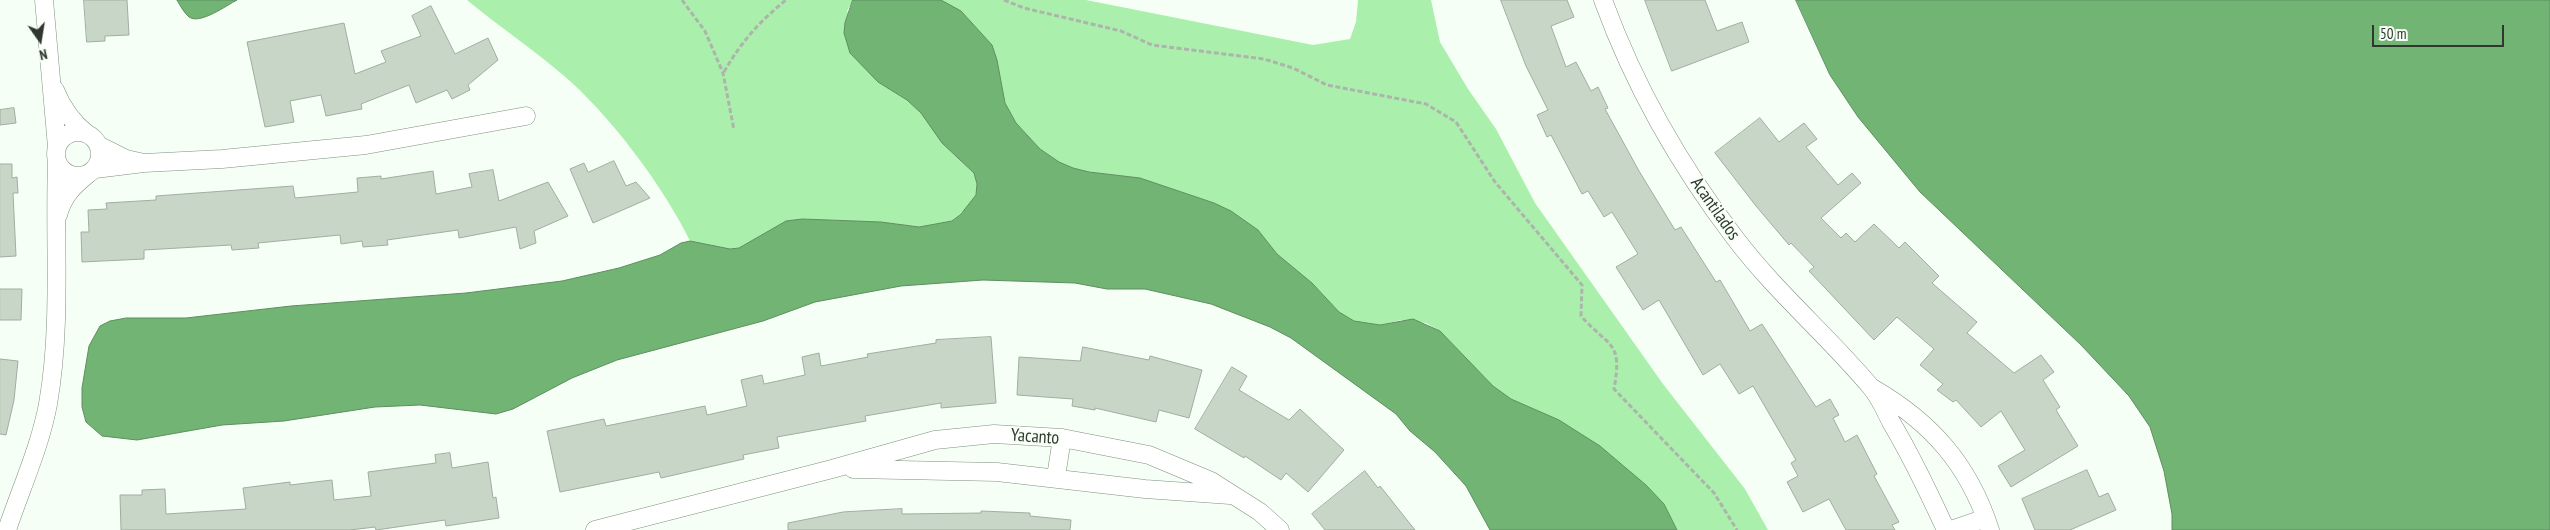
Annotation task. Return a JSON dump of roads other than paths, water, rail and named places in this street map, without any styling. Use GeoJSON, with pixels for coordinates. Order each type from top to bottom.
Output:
{"type":"FeatureCollection","features":[{"type":"Feature","properties":{"kind":"street"},"geometry":{"type":"LineString","coordinates":[[10,526],[38,444],[48,405],[55,354],[57,154],[44,0]]}},
{"type":"Feature","properties":{"kind":"street","name":"Acantilados"},"geometry":{"type":"LineString","coordinates":[[1603,0],[1613,26],[1660,125],[1707,200],[1768,278],[1871,387],[1917,465],[1946,530]]}},
{"type":"Feature","properties":{"kind":"street"},"geometry":{"type":"LineString","coordinates":[[50,77],[66,111],[75,125],[92,139],[126,158],[144,163]]}},
{"type":"Feature","properties":{"kind":"street"},"geometry":{"type":"LineString","coordinates":[[57,154],[66,173],[80,176],[91,171],[144,163],[222,159],[366,145],[526,116]]}},
{"type":"Feature","properties":{"kind":"street"},"geometry":{"type":"LineString","coordinates":[[55,230],[64,198],[74,184],[91,171],[100,157],[92,139],[72,133],[66,136],[57,154]]}},
{"type":"Feature","properties":{"kind":"street","name":"Acantilados"},"geometry":{"type":"LineString","coordinates":[[1871,387],[1902,406],[1946,447],[1970,481],[1988,524]]}},
{"type":"Feature","properties":{"kind":"street","name":"Yacanto"},"geometry":{"type":"LineString","coordinates":[[595,530],[832,469],[935,440],[994,434],[1062,438],[1149,455],[1196,473],[1260,512],[1280,530]]}},
{"type":"Feature","properties":{"kind":"street"},"geometry":{"type":"LineString","coordinates":[[1056,477],[1062,438]]}},
{"type":"Feature","properties":{"kind":"street","name":"Yacanto"},"geometry":{"type":"LineString","coordinates":[[832,469],[988,472],[1056,477],[1145,489],[1231,495]]}},
{"type":"Feature","properties":{"kind":"street"},"geometry":{"type":"LineString","coordinates":[[1951,530],[1988,524]]}}]}
